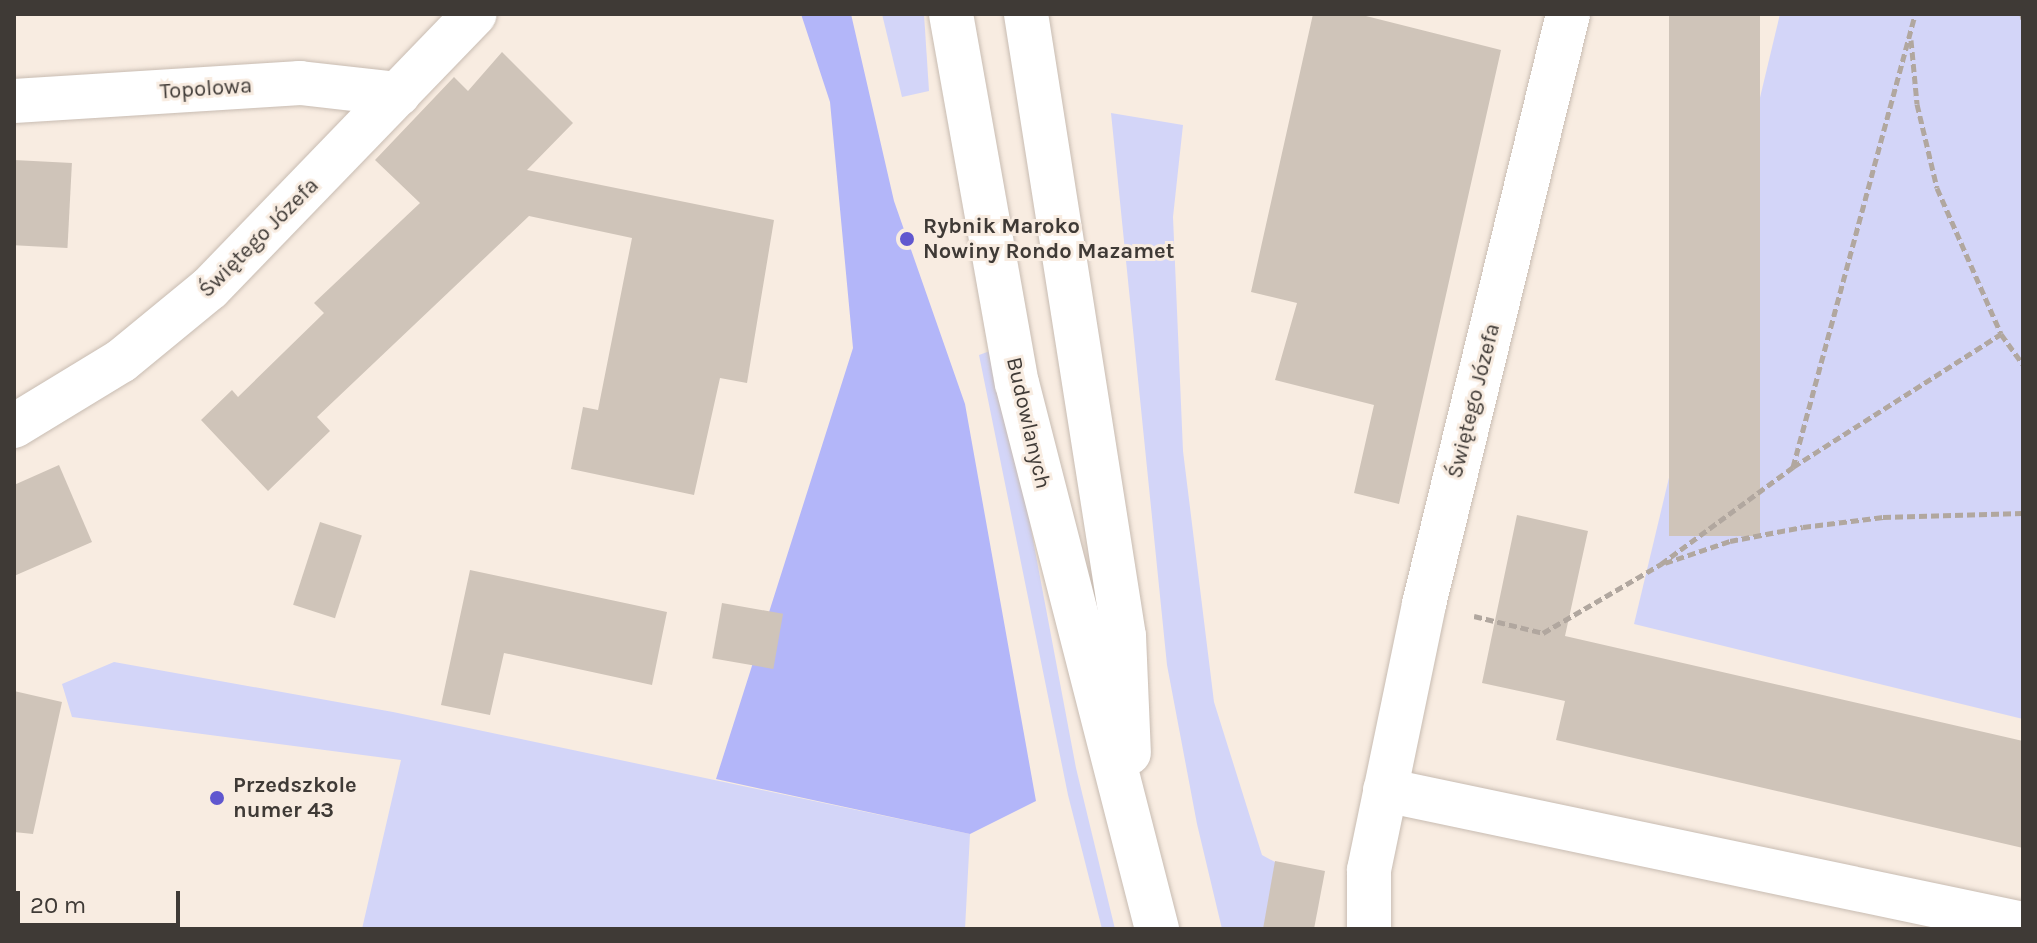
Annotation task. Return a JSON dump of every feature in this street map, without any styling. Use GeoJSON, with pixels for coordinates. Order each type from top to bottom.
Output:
{"type":"FeatureCollection","features":[{"type":"Feature","properties":{"kind":"street","name":"Świętego Józefa"},"geometry":{"type":"LineString","coordinates":[[14,426],[121,361],[185,310],[475,14]]}},
{"type":"Feature","properties":{"kind":"street","name":"Budowlanych"},"geometry":{"type":"LineString","coordinates":[[951,14],[1017,383],[1157,929]]}},
{"type":"Feature","properties":{"kind":"street","name":"Budowlanych"},"geometry":{"type":"LineString","coordinates":[[1026,14],[1124,636],[1132,827]]}},
{"type":"Feature","properties":{"kind":"street","name":"Świętego Józefa"},"geometry":{"type":"LineString","coordinates":[[1369,929],[1369,870],[1424,604],[1568,14]]}},
{"type":"Feature","properties":{"kind":"street","name":"Topolowa"},"geometry":{"type":"LineString","coordinates":[[14,101],[300,83],[398,94]]}},
{"type":"Feature","properties":{"kind":"street"},"geometry":{"type":"LineString","coordinates":[[1385,790],[2023,924]]}},
{"type":"Feature","properties":{"kind":"path"},"geometry":{"type":"LineString","coordinates":[[1793,467],[1915,14]]}},
{"type":"Feature","properties":{"kind":"path"},"geometry":{"type":"LineString","coordinates":[[1911,35],[1917,104],[1937,188],[2001,334],[2023,364]]}},
{"type":"Feature","properties":{"kind":"path"},"geometry":{"type":"LineString","coordinates":[[1424,604],[1543,633],[1661,564],[1793,467],[2001,334]]}},
{"type":"Feature","properties":{"kind":"path"},"geometry":{"type":"LineString","coordinates":[[1661,564],[1730,541],[1803,527],[1883,517],[2023,513]]}},
{"type":"Feature","properties":{"kind":"shaded area"},"geometry":{"type":"Polygon","coordinates":[[[801,14],[851,14],[894,201],[965,404],[1036,801],[970,834],[716,779],[853,348],[830,102],[801,14]]]}},
{"type":"Feature","properties":{"kind":"shaded area"},"geometry":{"type":"Polygon","coordinates":[[[882,14],[924,14],[929,91],[902,97],[882,14]]]}},
{"type":"Feature","properties":{"kind":"shaded area"},"geometry":{"type":"Polygon","coordinates":[[[1780,14],[2023,14],[2023,719],[1634,624],[1780,14]]]}},
{"type":"Feature","properties":{"kind":"shaded area"},"geometry":{"type":"Polygon","coordinates":[[[1111,113],[1183,125],[1173,217],[1183,451],[1214,702],[1262,855],[1295,873],[1286,929],[1222,929],[1197,824],[1167,665],[1111,113]]]}},
{"type":"Feature","properties":{"kind":"shaded area"},"geometry":{"type":"Polygon","coordinates":[[[990,351],[1008,407],[1076,768],[1115,929],[1102,929],[1068,795],[979,355],[990,351]]]}},
{"type":"Feature","properties":{"kind":"shaded area"},"geometry":{"type":"Polygon","coordinates":[[[114,662],[393,712],[970,834],[965,929],[362,929],[401,760],[72,717],[62,684],[114,662]]]}},
{"type":"Feature","properties":{"kind":"building"},"geometry":{"type":"Polygon","coordinates":[[[1313,14],[1358,14],[1501,50],[1399,504],[1354,493],[1374,405],[1275,380],[1297,303],[1251,292],[1313,14]]]}},
{"type":"Feature","properties":{"kind":"building"},"geometry":{"type":"Polygon","coordinates":[[[1669,14],[1760,14],[1760,536],[1669,536],[1669,14]]]}},
{"type":"Feature","properties":{"kind":"building"},"geometry":{"type":"Polygon","coordinates":[[[502,52],[573,123],[527,170],[774,220],[747,383],[720,378],[694,495],[571,469],[583,407],[598,410],[632,238],[529,216],[317,417],[330,431],[268,491],[201,420],[232,390],[238,397],[324,313],[314,303],[420,203],[375,160],[454,77],[468,91],[502,52]]]}},
{"type":"Feature","properties":{"kind":"building"},"geometry":{"type":"Polygon","coordinates":[[[14,160],[72,163],[67,248],[14,245],[14,160]]]}},
{"type":"Feature","properties":{"kind":"building"},"geometry":{"type":"Polygon","coordinates":[[[59,465],[92,542],[14,576],[14,485],[59,465]]]}},
{"type":"Feature","properties":{"kind":"building"},"geometry":{"type":"Polygon","coordinates":[[[1517,515],[1588,531],[1565,636],[2023,741],[2023,848],[1556,740],[1565,701],[1482,683],[1517,515]]]}},
{"type":"Feature","properties":{"kind":"building"},"geometry":{"type":"Polygon","coordinates":[[[320,522],[362,536],[335,618],[293,605],[320,522]]]}},
{"type":"Feature","properties":{"kind":"building"},"geometry":{"type":"Polygon","coordinates":[[[470,570],[667,612],[652,685],[504,653],[490,715],[441,705],[470,570]]]}},
{"type":"Feature","properties":{"kind":"building"},"geometry":{"type":"Polygon","coordinates":[[[722,603],[783,614],[773,669],[712,658],[722,603]]]}},
{"type":"Feature","properties":{"kind":"building"},"geometry":{"type":"Polygon","coordinates":[[[14,691],[62,702],[33,834],[14,832],[14,691]]]}},
{"type":"Feature","properties":{"kind":"building"},"geometry":{"type":"Polygon","coordinates":[[[1275,861],[1325,871],[1314,929],[1263,929],[1275,861]]]}},
{"type":"Feature","properties":{"kind":"place","name":"Rybnik Maroko Nowiny Rondo Mazamet"},"geometry":{"type":"Point","coordinates":[907,239]}},
{"type":"Feature","properties":{"kind":"place","name":"Przedszkole numer 43"},"geometry":{"type":"Point","coordinates":[217,798]}}]}
